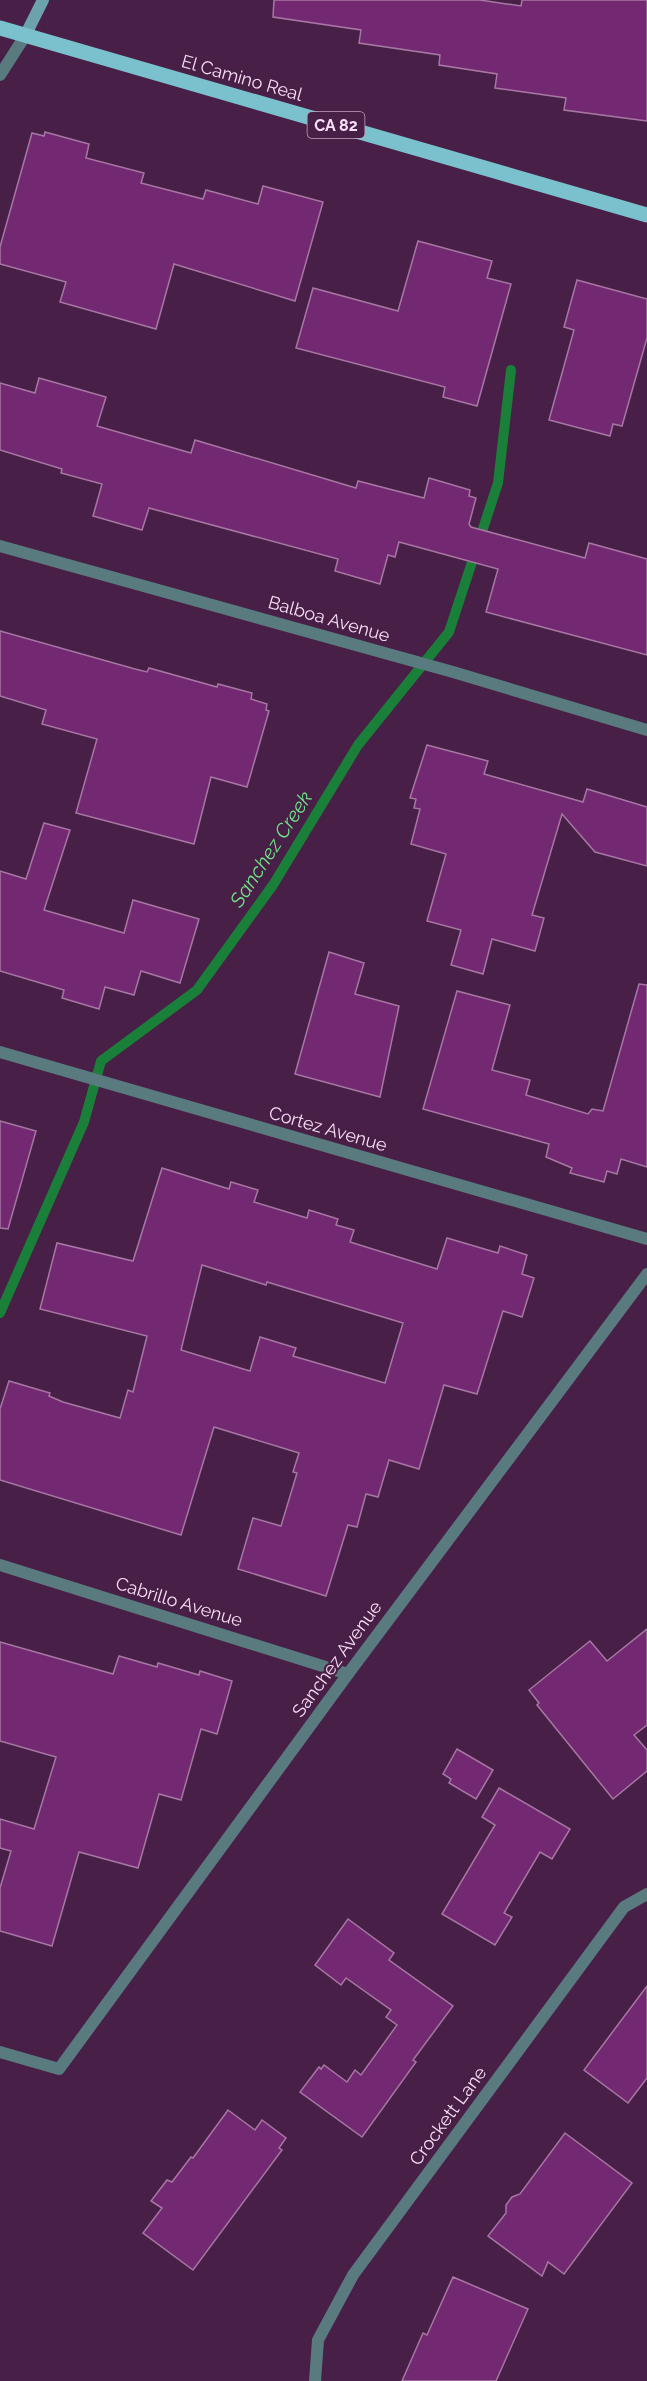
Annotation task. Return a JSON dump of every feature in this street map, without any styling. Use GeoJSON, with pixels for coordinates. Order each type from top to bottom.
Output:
{"type":"FeatureCollection","features":[{"type":"Feature","properties":{"kind":"main road","name":"El Camino Real"},"geometry":{"type":"LineString","coordinates":[[0,28],[647,215]]}},
{"type":"Feature","properties":{"kind":"street"},"geometry":{"type":"LineString","coordinates":[[0,75],[25,36],[43,0]]}},
{"type":"Feature","properties":{"kind":"street","name":"Balboa Avenue"},"geometry":{"type":"LineString","coordinates":[[0,546],[453,672],[647,730]]}},
{"type":"Feature","properties":{"kind":"street","name":"Cortez Avenue"},"geometry":{"type":"LineString","coordinates":[[0,1052],[647,1239]]}},
{"type":"Feature","properties":{"kind":"street","name":"Sanchez Avenue"},"geometry":{"type":"LineString","coordinates":[[0,2052],[59,2069],[348,1674],[647,1274]]}},
{"type":"Feature","properties":{"kind":"street","name":"Cabrillo Avenue"},"geometry":{"type":"LineString","coordinates":[[0,1565],[348,1674]]}},
{"type":"Feature","properties":{"kind":"street","name":"Crockett Lane"},"geometry":{"type":"LineString","coordinates":[[315,2381],[318,2340],[353,2275],[624,1907],[647,1893]]}},
{"type":"Feature","properties":{"kind":"building"},"geometry":{"type":"Polygon","coordinates":[[[274,0],[480,0],[521,6],[522,0],[647,0],[647,121],[564,110],[566,98],[495,88],[497,74],[439,65],[440,55],[359,43],[361,30],[273,17],[274,0]]]}},
{"type":"Feature","properties":{"kind":"building"},"geometry":{"type":"Polygon","coordinates":[[[45,132],[89,144],[86,158],[144,173],[141,183],[203,199],[206,190],[258,204],[263,186],[323,202],[295,301],[174,264],[156,329],[60,302],[66,282],[0,264],[0,247],[32,133],[44,136],[45,132]]]}},
{"type":"Feature","properties":{"kind":"building"},"geometry":{"type":"Polygon","coordinates":[[[418,241],[492,261],[487,278],[511,284],[477,406],[443,397],[445,387],[296,348],[313,288],[398,311],[418,241]]]}},
{"type":"Feature","properties":{"kind":"building"},"geometry":{"type":"Polygon","coordinates":[[[577,280],[647,299],[647,338],[622,426],[613,424],[610,436],[549,420],[574,330],[564,327],[577,280]]]}},
{"type":"Feature","properties":{"kind":"building"},"geometry":{"type":"Polygon","coordinates":[[[39,378],[106,397],[97,426],[191,453],[195,440],[356,488],[358,481],[424,498],[429,478],[470,490],[469,496],[476,498],[469,524],[471,527],[585,558],[589,543],[647,559],[647,655],[486,612],[498,569],[399,542],[395,557],[388,555],[380,584],[335,571],[338,559],[149,508],[142,530],[93,516],[102,484],[61,473],[62,469],[0,450],[0,383],[35,393],[39,378]]]}},
{"type":"Feature","properties":{"kind":"building"},"geometry":{"type":"Polygon","coordinates":[[[0,631],[147,672],[149,668],[217,687],[218,684],[252,693],[251,699],[267,704],[266,710],[269,711],[247,787],[211,777],[194,844],[76,813],[97,739],[42,724],[46,710],[0,696],[0,631]]]}},
{"type":"Feature","properties":{"kind":"building"},"geometry":{"type":"Polygon","coordinates":[[[427,745],[488,761],[484,774],[583,802],[587,789],[647,807],[647,866],[595,852],[562,814],[532,915],[544,918],[535,951],[492,939],[483,974],[451,965],[461,930],[427,921],[446,854],[411,844],[420,809],[414,808],[416,799],[410,798],[427,745]]]}},
{"type":"Feature","properties":{"kind":"building"},"geometry":{"type":"Polygon","coordinates":[[[44,823],[70,830],[44,910],[124,933],[133,900],[199,919],[180,983],[141,971],[134,995],[105,987],[99,1009],[62,998],[64,990],[0,971],[0,871],[26,879],[44,823]]]}},
{"type":"Feature","properties":{"kind":"building"},"geometry":{"type":"Polygon","coordinates":[[[329,952],[364,963],[355,994],[399,1006],[380,1097],[295,1074],[329,952]]]}},
{"type":"Feature","properties":{"kind":"building"},"geometry":{"type":"Polygon","coordinates":[[[639,984],[647,985],[647,1167],[621,1159],[617,1174],[607,1171],[604,1182],[570,1173],[572,1168],[546,1157],[549,1144],[423,1109],[457,991],[510,1005],[492,1070],[530,1080],[526,1095],[588,1114],[592,1109],[603,1111],[639,984]]]}},
{"type":"Feature","properties":{"kind":"building"},"geometry":{"type":"Polygon","coordinates":[[[0,1121],[36,1131],[8,1229],[0,1228],[0,1121]]]}},
{"type":"Feature","properties":{"kind":"building"},"geometry":{"type":"Polygon","coordinates":[[[162,1168],[229,1189],[231,1182],[258,1190],[254,1202],[307,1218],[309,1210],[338,1219],[336,1225],[354,1230],[350,1242],[437,1269],[447,1238],[498,1253],[500,1246],[527,1255],[522,1274],[534,1278],[522,1317],[503,1311],[477,1394],[444,1385],[419,1469],[389,1460],[378,1497],[366,1494],[357,1527],[348,1525],[326,1596],[238,1569],[253,1518],[281,1526],[297,1473],[293,1472],[299,1453],[214,1427],[181,1535],[0,1480],[0,1409],[9,1381],[50,1393],[49,1396],[63,1402],[120,1418],[128,1390],[133,1392],[147,1336],[40,1309],[57,1243],[133,1261],[162,1168]],[[202,1265],[181,1350],[250,1371],[260,1337],[296,1348],[293,1356],[385,1383],[403,1323],[267,1282],[266,1285],[202,1265]]]}},
{"type":"Feature","properties":{"kind":"building"},"geometry":{"type":"Polygon","coordinates":[[[647,1629],[647,1725],[634,1735],[647,1750],[647,1771],[613,1799],[537,1705],[539,1703],[529,1690],[590,1641],[607,1661],[647,1629]]]}},
{"type":"Feature","properties":{"kind":"building"},"geometry":{"type":"Polygon","coordinates":[[[0,1642],[113,1674],[119,1656],[157,1667],[158,1663],[199,1675],[200,1671],[232,1681],[217,1734],[201,1729],[181,1800],[159,1794],[138,1868],[79,1852],[52,1946],[0,1931],[0,1888],[11,1851],[0,1848],[0,1819],[34,1829],[56,1757],[0,1741],[0,1642]]]}},
{"type":"Feature","properties":{"kind":"building"},"geometry":{"type":"Polygon","coordinates":[[[457,1749],[493,1770],[476,1799],[449,1783],[451,1779],[443,1774],[457,1749]]]}},
{"type":"Feature","properties":{"kind":"building"},"geometry":{"type":"Polygon","coordinates":[[[499,1788],[570,1829],[552,1859],[540,1852],[504,1913],[512,1917],[495,1945],[442,1914],[495,1825],[482,1817],[499,1788]]]}},
{"type":"Feature","properties":{"kind":"building"},"geometry":{"type":"Polygon","coordinates":[[[348,1919],[394,1953],[389,1960],[453,2006],[413,2060],[416,2062],[362,2137],[300,2092],[319,2067],[321,2069],[324,2065],[347,2082],[355,2070],[361,2075],[397,2025],[386,2017],[391,2010],[346,1978],[341,1985],[315,1965],[348,1919]]]}},
{"type":"Feature","properties":{"kind":"building"},"geometry":{"type":"Polygon","coordinates":[[[647,1986],[647,2078],[628,2103],[584,2070],[647,1986]]]}},
{"type":"Feature","properties":{"kind":"building"},"geometry":{"type":"Polygon","coordinates":[[[228,2110],[255,2130],[262,2120],[286,2138],[279,2148],[282,2150],[193,2270],[143,2233],[162,2208],[151,2201],[167,2180],[172,2182],[191,2157],[193,2158],[228,2110]]]}},
{"type":"Feature","properties":{"kind":"building"},"geometry":{"type":"Polygon","coordinates":[[[565,2133],[632,2183],[564,2274],[548,2262],[542,2276],[488,2236],[506,2213],[506,2205],[512,2197],[520,2194],[565,2133]]]}},
{"type":"Feature","properties":{"kind":"building"},"geometry":{"type":"Polygon","coordinates":[[[453,2277],[528,2309],[496,2381],[402,2381],[423,2333],[427,2335],[453,2277]]]}},
{"type":"Feature","properties":{"kind":"waterway","name":"Sanchez Creek"},"geometry":{"type":"LineString","coordinates":[[0,1313],[84,1122],[101,1061],[197,990],[273,885],[358,745],[449,632],[498,483],[511,370]]}}]}
